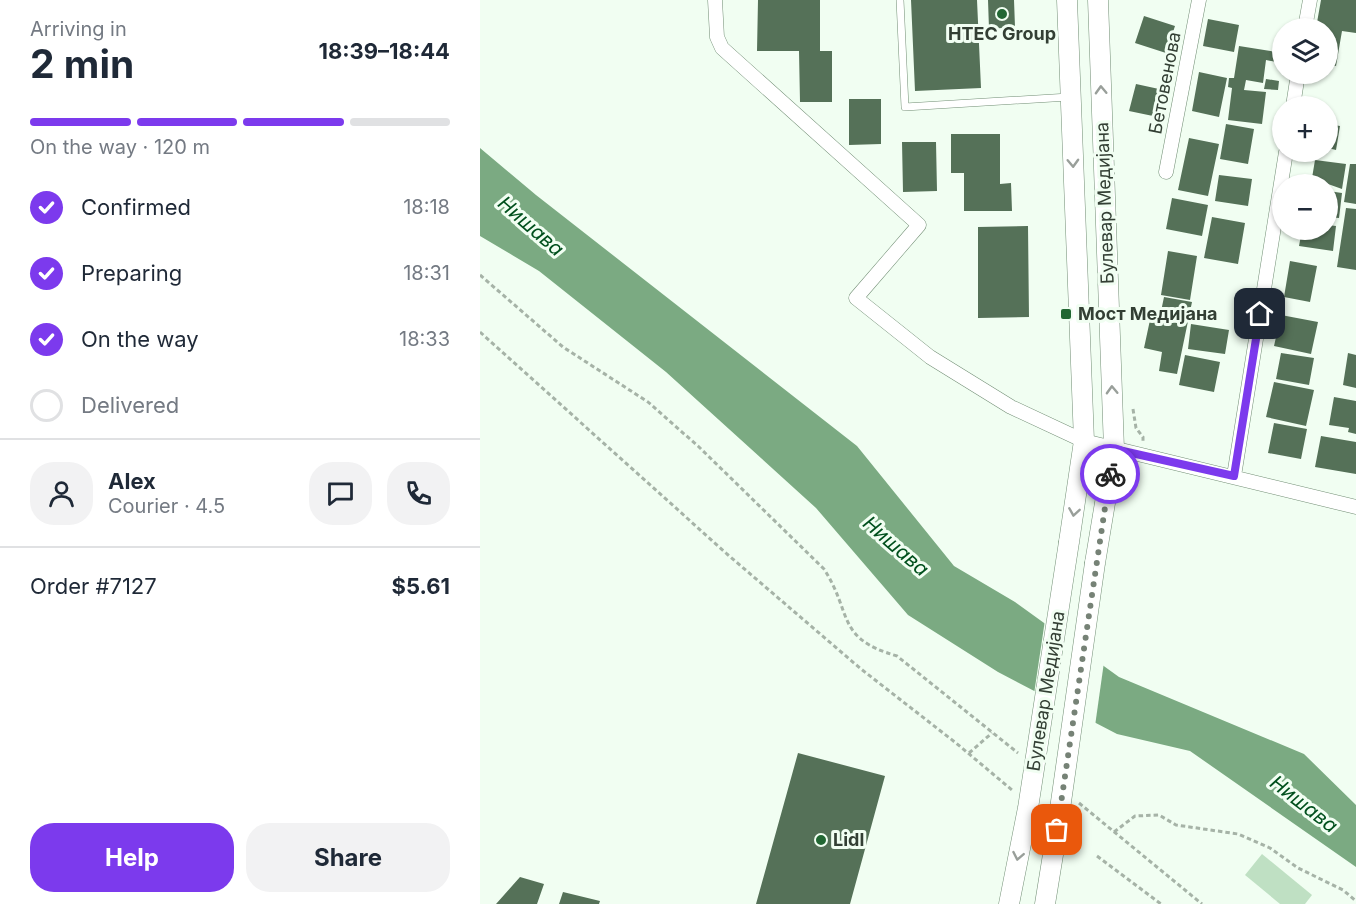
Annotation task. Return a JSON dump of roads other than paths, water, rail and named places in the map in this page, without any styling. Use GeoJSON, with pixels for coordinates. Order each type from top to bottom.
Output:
{"type":"FeatureCollection","features":[{"type":"Feature","properties":{"kind":"main road","name":"Булевар Медијана"},"geometry":{"type":"LineString","coordinates":[[1009,904],[1028,808],[1084,441],[1067,0]]}},
{"type":"Feature","properties":{"kind":"main road","name":"Булевар Медијана"},"geometry":{"type":"LineString","coordinates":[[1045,904],[1095,562],[1114,449],[1098,0]]}},
{"type":"Feature","properties":{"kind":"street"},"geometry":{"type":"LineString","coordinates":[[715,0],[717,37],[722,48],[919,225],[856,298],[930,357],[1011,407],[1084,441],[1356,507]]}},
{"type":"Feature","properties":{"kind":"street","name":"Бетовенова"},"geometry":{"type":"LineString","coordinates":[[1166,172],[1199,0]]}},
{"type":"Feature","properties":{"kind":"street"},"geometry":{"type":"LineString","coordinates":[[1307,18],[1310,0]]}},
{"type":"Feature","properties":{"kind":"street"},"geometry":{"type":"LineString","coordinates":[[1234,476],[1284,162]]}},
{"type":"Feature","properties":{"kind":"lane"},"geometry":{"type":"LineString","coordinates":[[900,0],[905,107],[1071,97]]}},
{"type":"Feature","properties":{"kind":"water","name":"Нишава"},"geometry":{"type":"Polygon","coordinates":[[[480,148],[536,195],[857,446],[954,566],[1015,602],[1119,677],[1304,754],[1356,805],[1356,867],[1190,751],[1117,734],[998,672],[908,615],[816,508],[666,372],[539,271],[480,236],[480,148]]]}},
{"type":"Feature","properties":{"kind":"place","name":"HTEC Group"},"geometry":{"type":"Point","coordinates":[1002,14]}},
{"type":"Feature","properties":{"kind":"place","name":"Мост Медијана"},"geometry":{"type":"Point","coordinates":[1066,314]}},
{"type":"Feature","properties":{"kind":"place","name":"Lidl"},"geometry":{"type":"Point","coordinates":[821,840]}}]}
